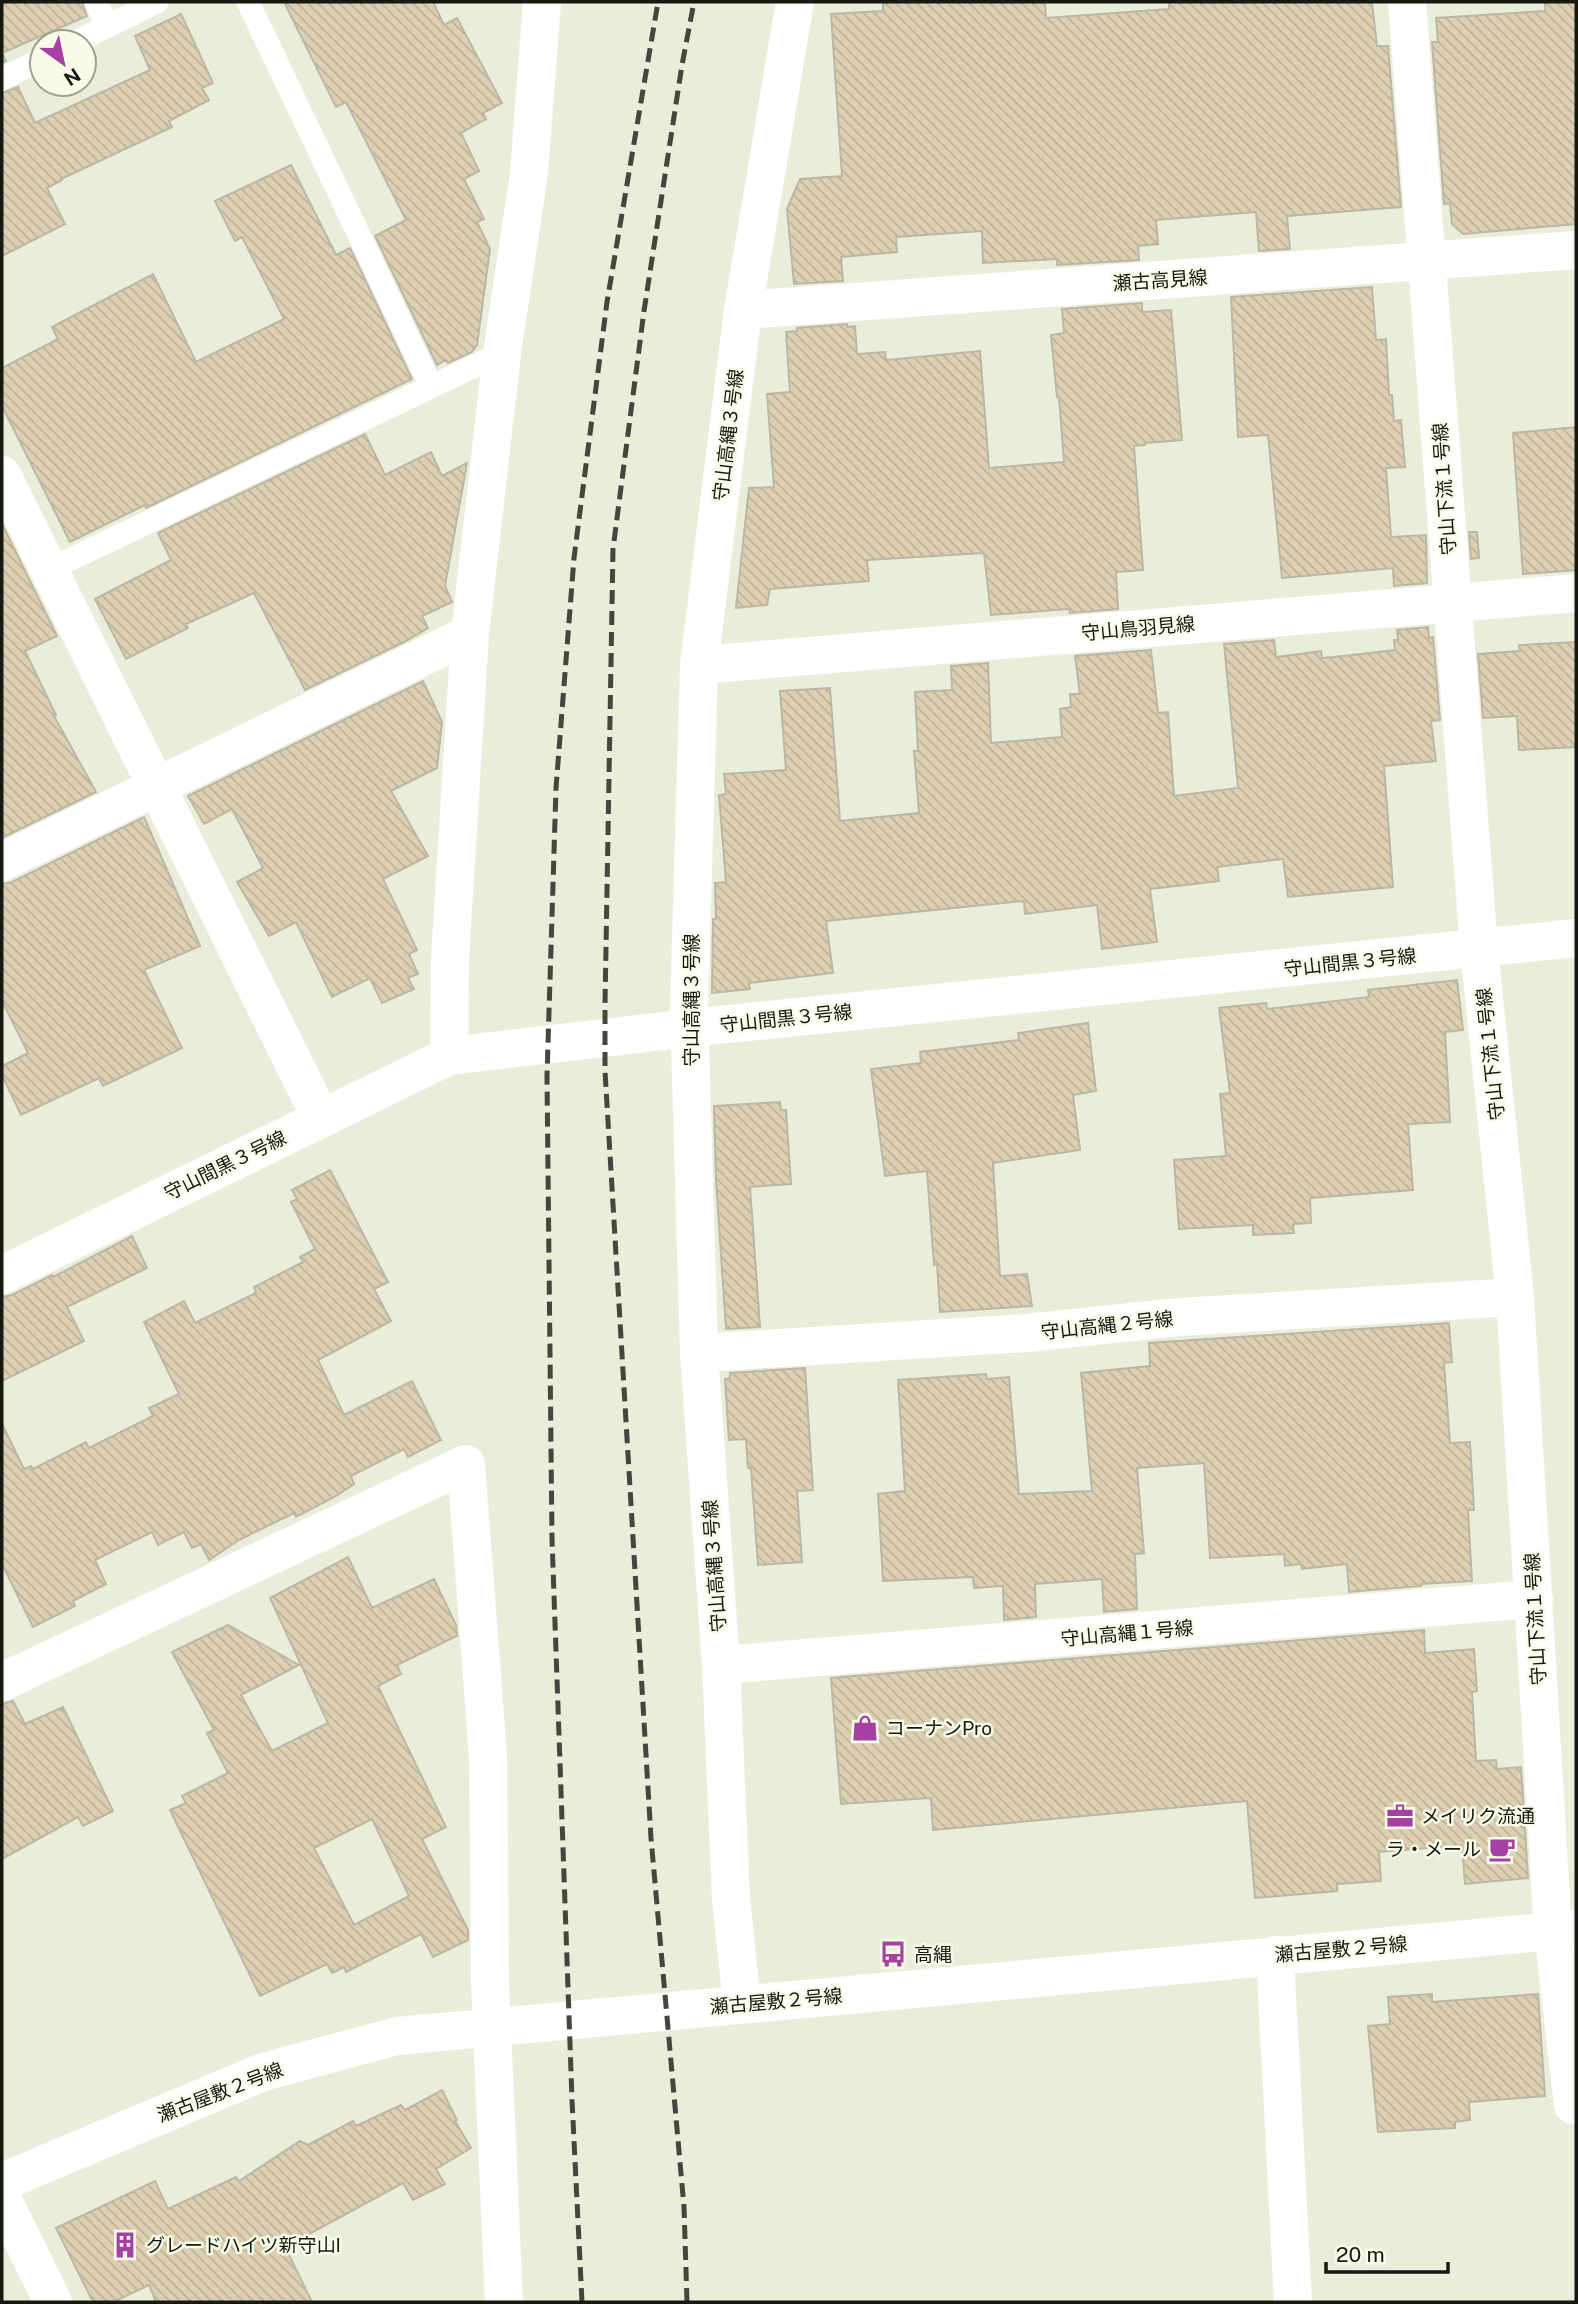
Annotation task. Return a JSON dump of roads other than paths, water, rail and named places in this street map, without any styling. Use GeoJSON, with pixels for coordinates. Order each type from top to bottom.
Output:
{"type":"FeatureCollection","features":[{"type":"Feature","properties":{"kind":"street"},"geometry":{"type":"LineString","coordinates":[[449,1056],[450,958],[470,634],[502,353],[529,173],[542,2]]}},
{"type":"Feature","properties":{"kind":"street","name":"守山高縄３号線"},"geometry":{"type":"LineString","coordinates":[[742,2004],[732,1899],[721,1665],[699,1353],[689,1028],[699,665],[743,310],[795,2]]}},
{"type":"Feature","properties":{"kind":"street","name":"守山下流１号線"},"geometry":{"type":"LineString","coordinates":[[1407,2],[1479,949],[1515,1297],[1534,1599],[1565,1930],[1573,2105]]}},
{"type":"Feature","properties":{"kind":"street","name":"瀬古高見線"},"geometry":{"type":"LineString","coordinates":[[743,310],[1576,250]]}},
{"type":"Feature","properties":{"kind":"street"},"geometry":{"type":"LineString","coordinates":[[2,475],[321,1118]]}},
{"type":"Feature","properties":{"kind":"street","name":"守山鳥羽見線"},"geometry":{"type":"LineString","coordinates":[[699,665],[1576,593]]}},
{"type":"Feature","properties":{"kind":"street"},"geometry":{"type":"LineString","coordinates":[[2,862],[470,634]]}},
{"type":"Feature","properties":{"kind":"street","name":"守山間黒３号線"},"geometry":{"type":"LineString","coordinates":[[2,1275],[449,1056],[689,1028],[1576,937]]}},
{"type":"Feature","properties":{"kind":"street","name":"守山高縄２号線"},"geometry":{"type":"LineString","coordinates":[[699,1353],[1027,1333],[1179,1317],[1515,1297]]}},
{"type":"Feature","properties":{"kind":"street"},"geometry":{"type":"LineString","coordinates":[[2,1682],[466,1464],[488,1756],[492,2028],[504,2302]]}},
{"type":"Feature","properties":{"kind":"street","name":"守山高縄１号線"},"geometry":{"type":"LineString","coordinates":[[721,1665],[1534,1599]]}},
{"type":"Feature","properties":{"kind":"street","name":"瀬古屋敷２号線"},"geometry":{"type":"LineString","coordinates":[[2,2182],[263,2072],[397,2036],[1565,1930]]}},
{"type":"Feature","properties":{"kind":"street"},"geometry":{"type":"LineString","coordinates":[[1275,1955],[1293,2302]]}},
{"type":"Feature","properties":{"kind":"street"},"geometry":{"type":"LineString","coordinates":[[2,2198],[53,2302]]}},
{"type":"Feature","properties":{"kind":"lane"},"geometry":{"type":"LineString","coordinates":[[96,2],[108,26]]}},
{"type":"Feature","properties":{"kind":"lane"},"geometry":{"type":"LineString","coordinates":[[98,31],[157,2]]}},
{"type":"Feature","properties":{"kind":"lane"},"geometry":{"type":"LineString","coordinates":[[248,2],[431,386]]}},
{"type":"Feature","properties":{"kind":"lane"},"geometry":{"type":"LineString","coordinates":[[2,79],[28,66]]}},
{"type":"Feature","properties":{"kind":"lane"},"geometry":{"type":"LineString","coordinates":[[48,570],[502,353]]}},
{"type":"Feature","properties":{"kind":"railway"},"geometry":{"type":"LineString","coordinates":[[582,2302],[552,1539],[547,1076],[556,788],[574,558],[607,302],[658,2]]}},
{"type":"Feature","properties":{"kind":"railway"},"geometry":{"type":"LineString","coordinates":[[687,2302],[684,2207],[651,1838],[605,1071],[605,1004],[613,549],[644,311],[694,2]]}},
{"type":"Feature","properties":{"kind":"place","name":"コーナンPro"},"geometry":{"type":"Point","coordinates":[865,1728]}},
{"type":"Feature","properties":{"kind":"place","name":"メイリク流通"},"geometry":{"type":"Point","coordinates":[1400,1816]}},
{"type":"Feature","properties":{"kind":"place","name":"ラ・メール"},"geometry":{"type":"Point","coordinates":[1502,1849]}},
{"type":"Feature","properties":{"kind":"place","name":"高縄"},"geometry":{"type":"Point","coordinates":[893,1954]}},
{"type":"Feature","properties":{"kind":"place","name":"グレードハイツ新守山I"},"geometry":{"type":"Point","coordinates":[125,2245]}}]}
